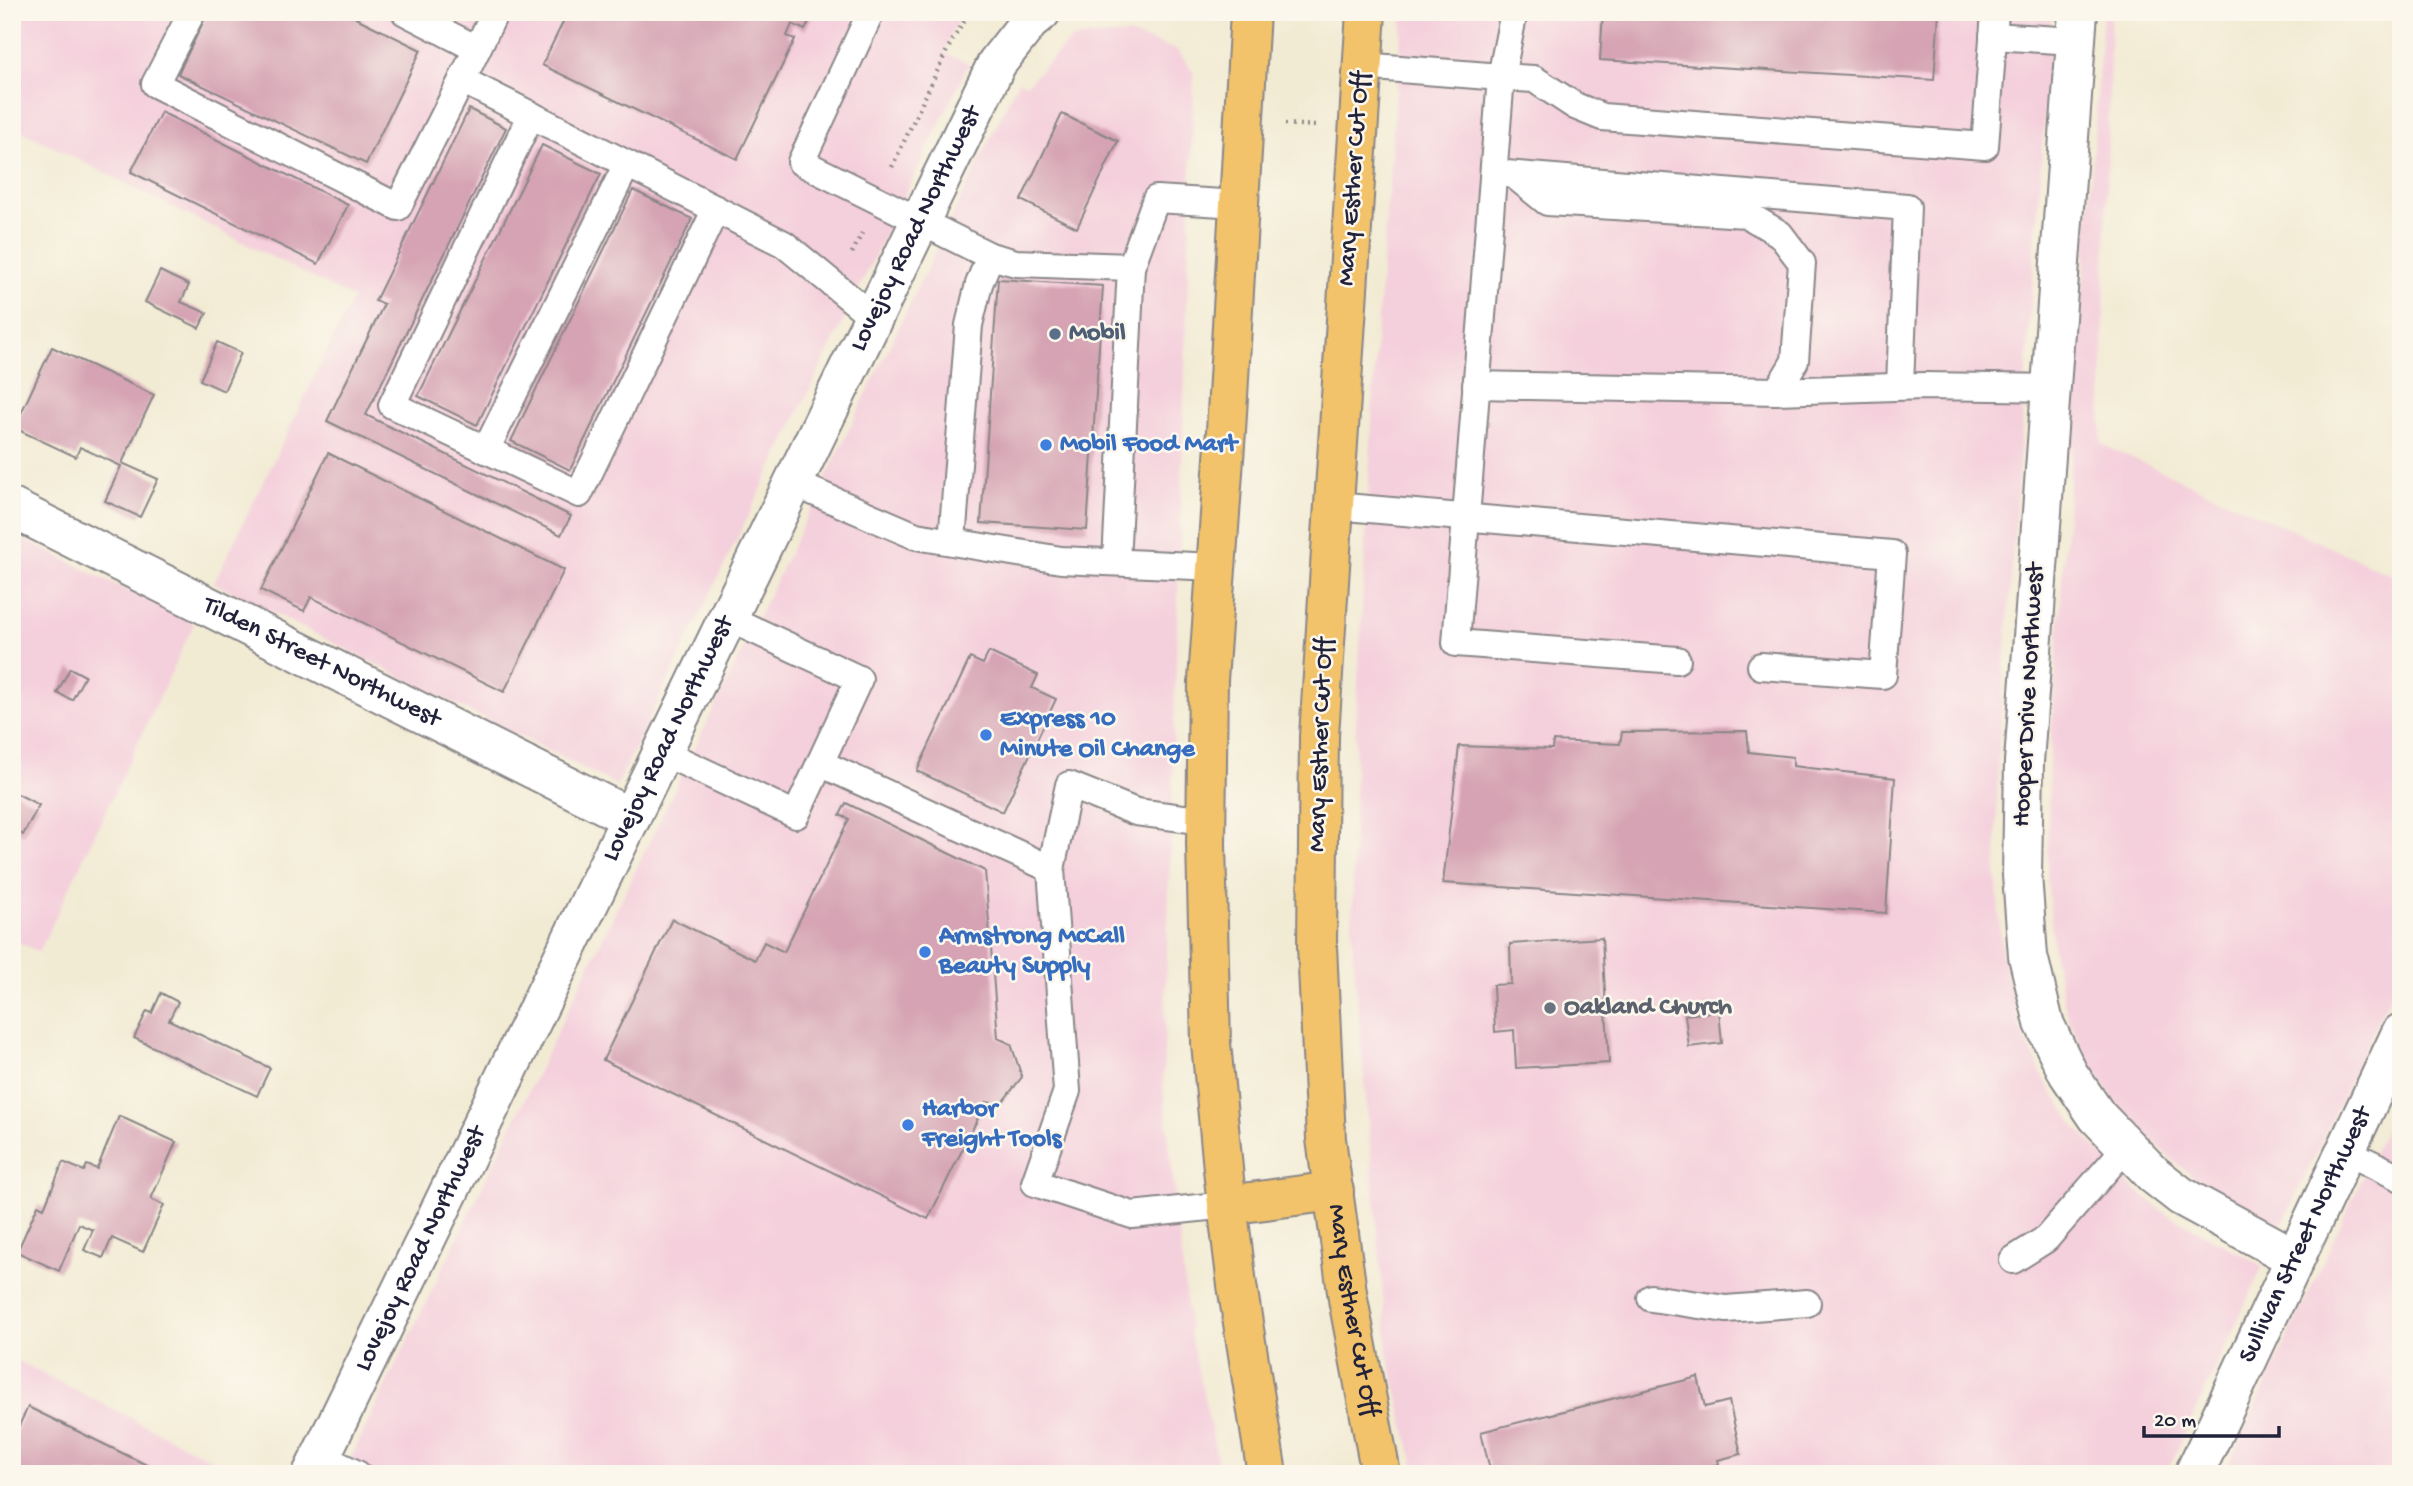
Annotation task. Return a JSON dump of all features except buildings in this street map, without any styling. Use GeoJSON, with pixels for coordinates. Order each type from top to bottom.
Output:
{"type":"FeatureCollection","features":[{"type":"Feature","properties":{"kind":"main road"},"geometry":{"type":"LineString","coordinates":[[1250,12],[1208,680],[1206,821],[1212,1043],[1227,1205],[1267,1474]]}},
{"type":"Feature","properties":{"kind":"main road","name":"Mary Esther Cut Off"},"geometry":{"type":"LineString","coordinates":[[1366,12],[1320,736],[1317,946],[1326,1139],[1348,1299],[1381,1474]]}},
{"type":"Feature","properties":{"kind":"main road"},"geometry":{"type":"LineString","coordinates":[[1227,1205],[1334,1191]]}},
{"type":"Feature","properties":{"kind":"street","name":"Lovejoy Road Northwest"},"geometry":{"type":"LineString","coordinates":[[316,1465],[997,63],[1026,16]]}},
{"type":"Feature","properties":{"kind":"street","name":"Hooper Drive Northwest"},"geometry":{"type":"LineString","coordinates":[[2077,27],[2024,762],[2022,875],[2028,956],[2044,1023],[2068,1073],[2096,1116],[2154,1175],[2181,1196],[2295,1258]]}},
{"type":"Feature","properties":{"kind":"street","name":"Tilden Street Northwest"},"geometry":{"type":"LineString","coordinates":[[12,508],[631,818]]}},
{"type":"Feature","properties":{"kind":"street","name":"Sullivan Street Northwest"},"geometry":{"type":"LineString","coordinates":[[2194,1474],[2401,1033]]}},
{"type":"Feature","properties":{"kind":"lane"},"geometry":{"type":"LineString","coordinates":[[192,12],[155,84],[398,207],[495,12]]}},
{"type":"Feature","properties":{"kind":"lane"},"geometry":{"type":"LineString","coordinates":[[405,12],[477,49]]}},
{"type":"Feature","properties":{"kind":"lane"},"geometry":{"type":"LineString","coordinates":[[871,12],[801,162],[990,256],[1016,263],[1131,267]]}},
{"type":"Feature","properties":{"kind":"lane"},"geometry":{"type":"LineString","coordinates":[[1514,12],[1501,77],[1504,174],[1476,385],[1456,643],[1677,660]]}},
{"type":"Feature","properties":{"kind":"lane"},"geometry":{"type":"LineString","coordinates":[[1362,66],[1534,79],[1575,106],[1602,117],[1985,146],[1994,24],[2077,27]]}},
{"type":"Feature","properties":{"kind":"lane"},"geometry":{"type":"LineString","coordinates":[[462,80],[784,244],[873,317]]}},
{"type":"Feature","properties":{"kind":"lane"},"geometry":{"type":"LineString","coordinates":[[530,115],[392,405],[579,494],[716,209]]}},
{"type":"Feature","properties":{"kind":"lane"},"geometry":{"type":"LineString","coordinates":[[486,450],[627,164]]}},
{"type":"Feature","properties":{"kind":"lane"},"geometry":{"type":"LineString","coordinates":[[1504,174],[1907,207],[1900,386]]}},
{"type":"Feature","properties":{"kind":"lane"},"geometry":{"type":"LineString","coordinates":[[1504,174],[1547,202],[1746,214],[1780,234],[1802,263],[1795,361],[1777,391]]}},
{"type":"Feature","properties":{"kind":"lane"},"geometry":{"type":"LineString","coordinates":[[1116,562],[1131,267],[1156,199],[1239,204]]}},
{"type":"Feature","properties":{"kind":"lane"},"geometry":{"type":"LineString","coordinates":[[952,541],[969,325],[979,284],[990,256]]}},
{"type":"Feature","properties":{"kind":"lane"},"geometry":{"type":"LineString","coordinates":[[1476,385],[1777,391],[1900,386],[2050,388]]}},
{"type":"Feature","properties":{"kind":"lane"},"geometry":{"type":"LineString","coordinates":[[793,483],[916,536],[1061,559],[1216,567]]}},
{"type":"Feature","properties":{"kind":"lane"},"geometry":{"type":"LineString","coordinates":[[1334,506],[1892,554],[1883,676],[1761,666]]}},
{"type":"Feature","properties":{"kind":"lane"},"geometry":{"type":"LineString","coordinates":[[662,752],[796,815],[859,679],[728,618]]}},
{"type":"Feature","properties":{"kind":"lane"},"geometry":{"type":"LineString","coordinates":[[820,763],[1051,869]]}},
{"type":"Feature","properties":{"kind":"lane"},"geometry":{"type":"LineString","coordinates":[[1206,821],[1136,812],[1069,785],[1051,869],[1067,1091],[1035,1183],[1132,1215],[1227,1205]]}},
{"type":"Feature","properties":{"kind":"lane"},"geometry":{"type":"LineString","coordinates":[[2013,1260],[2046,1239],[2127,1146]]}},
{"type":"Feature","properties":{"kind":"lane"},"geometry":{"type":"LineString","coordinates":[[2345,1151],[2401,1178]]}},
{"type":"Feature","properties":{"kind":"lane"},"geometry":{"type":"LineString","coordinates":[[1651,1298],[1726,1309],[1807,1303]]}},
{"type":"Feature","properties":{"kind":"lane"},"geometry":{"type":"LineString","coordinates":[[316,1465],[357,1474]]}},
{"type":"Feature","properties":{"kind":"path"},"geometry":{"type":"LineString","coordinates":[[1244,121],[1358,129]]}},
{"type":"Feature","properties":{"kind":"shaded area"},"geometry":{"type":"Polygon","coordinates":[[[12,12],[961,12],[944,53],[969,63],[617,785],[214,583],[353,298],[12,126],[12,12]]]}},
{"type":"Feature","properties":{"kind":"shaded area"},"geometry":{"type":"Polygon","coordinates":[[[1403,12],[2052,12],[1998,757],[1996,874],[2002,955],[2019,1025],[2045,1081],[2075,1126],[2135,1189],[2165,1213],[2263,1266],[2166,1474],[1416,1474],[1388,1354],[1352,938],[1356,720],[1377,327],[1403,12]]]}},
{"type":"Feature","properties":{"kind":"shaded area"},"geometry":{"type":"Polygon","coordinates":[[[2103,12],[2111,12],[2101,444],[2401,579],[2401,972],[2282,1225],[2194,1177],[2171,1159],[2117,1104],[2091,1064],[2068,1018],[2054,955],[2047,876],[2049,765],[2103,12]]]}},
{"type":"Feature","properties":{"kind":"shaded area"},"geometry":{"type":"Polygon","coordinates":[[[1129,34],[1177,50],[1194,73],[1163,1086],[1190,1334],[1221,1474],[343,1474],[1018,81],[1027,84],[1073,38],[1129,34]]]}},
{"type":"Feature","properties":{"kind":"shaded area"},"geometry":{"type":"Polygon","coordinates":[[[12,533],[194,624],[39,952],[12,939],[12,533]]]}},
{"type":"Feature","properties":{"kind":"shaded area"},"geometry":{"type":"Polygon","coordinates":[[[2401,1095],[2401,1474],[2224,1474],[2401,1095]]]}},
{"type":"Feature","properties":{"kind":"shaded area"},"geometry":{"type":"Polygon","coordinates":[[[12,1358],[241,1474],[12,1474],[12,1358]]]}},
{"type":"Feature","properties":{"kind":"place","name":"Mobil"},"geometry":{"type":"Point","coordinates":[1055,334]}},
{"type":"Feature","properties":{"kind":"place","name":"Mobil Food Mart"},"geometry":{"type":"Point","coordinates":[1046,445]}},
{"type":"Feature","properties":{"kind":"place","name":"Express 10 Minute Oil Change"},"geometry":{"type":"Point","coordinates":[986,735]}},
{"type":"Feature","properties":{"kind":"place","name":"Armstrong McCall Beauty Supply"},"geometry":{"type":"Point","coordinates":[925,952]}},
{"type":"Feature","properties":{"kind":"place","name":"Oakland Church"},"geometry":{"type":"Point","coordinates":[1550,1008]}},
{"type":"Feature","properties":{"kind":"place","name":"Harbor Freight Tools"},"geometry":{"type":"Point","coordinates":[908,1125]}}]}
